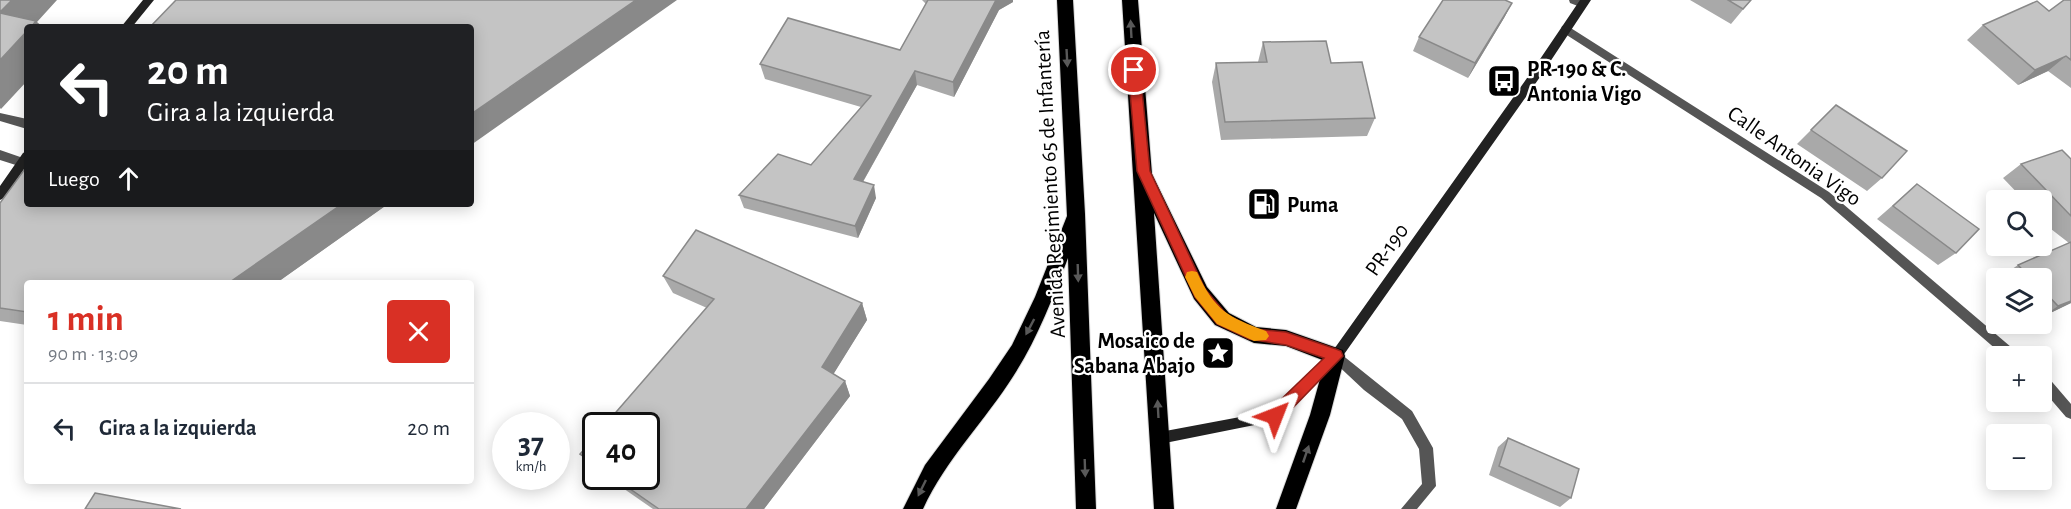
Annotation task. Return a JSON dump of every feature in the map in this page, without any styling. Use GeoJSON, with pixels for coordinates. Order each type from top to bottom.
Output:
{"type":"FeatureCollection","features":[{"type":"Feature","properties":{"kind":"highway","name":"Avenida Regimiento 65 de Infantería"},"geometry":{"type":"LineString","coordinates":[[1065,0],[1076,214],[1086,509]]}},
{"type":"Feature","properties":{"kind":"highway"},"geometry":{"type":"LineString","coordinates":[[1130,0],[1164,509]]}},
{"type":"Feature","properties":{"kind":"highway"},"geometry":{"type":"LineString","coordinates":[[1143,171],[1200,293],[1222,320],[1254,335],[1286,338],[1336,356],[1320,415],[1286,509]]}},
{"type":"Feature","properties":{"kind":"highway"},"geometry":{"type":"LineString","coordinates":[[913,509],[923,484],[1008,368],[1040,308],[1076,214]]}},
{"type":"Feature","properties":{"kind":"street"},"geometry":{"type":"LineString","coordinates":[[129,24],[149,0]]}},
{"type":"Feature","properties":{"kind":"street","name":"PR-190"},"geometry":{"type":"LineString","coordinates":[[1160,438],[1275,416],[1336,356],[1566,29],[1581,1]]}},
{"type":"Feature","properties":{"kind":"street","name":"Calle Antonia Vigo"},"geometry":{"type":"LineString","coordinates":[[1566,29],[1825,195],[2001,346]]}},
{"type":"Feature","properties":{"kind":"street"},"geometry":{"type":"LineString","coordinates":[[0,117],[24,123]]}},
{"type":"Feature","properties":{"kind":"street"},"geometry":{"type":"LineString","coordinates":[[0,155],[24,159]]}},
{"type":"Feature","properties":{"kind":"street"},"geometry":{"type":"LineString","coordinates":[[0,195],[24,160]]}},
{"type":"Feature","properties":{"kind":"street"},"geometry":{"type":"LineString","coordinates":[[1336,356],[1369,386],[1407,415],[1426,448],[1429,486],[1408,509]]}},
{"type":"Feature","properties":{"kind":"street"},"geometry":{"type":"LineString","coordinates":[[2052,391],[2071,413]]}},
{"type":"Feature","properties":{"kind":"building"},"geometry":{"type":"Polygon","coordinates":[[[0,0],[12,0],[0,12],[0,0]]]}},
{"type":"Feature","properties":{"kind":"building"},"geometry":{"type":"Polygon","coordinates":[[[176,0],[636,0],[474,112],[474,24],[153,24],[176,0]]]}},
{"type":"Feature","properties":{"kind":"building"},"geometry":{"type":"Polygon","coordinates":[[[928,0],[996,0],[953,82],[915,71],[854,179],[874,185],[855,226],[739,195],[778,154],[811,165],[871,96],[760,64],[788,18],[900,50],[928,0]]]}},
{"type":"Feature","properties":{"kind":"building"},"geometry":{"type":"Polygon","coordinates":[[[1443,0],[1505,0],[1512,3],[1475,63],[1419,37],[1443,0]]]}},
{"type":"Feature","properties":{"kind":"building"},"geometry":{"type":"Polygon","coordinates":[[[1728,0],[1751,0],[1743,9],[1728,0]]]}},
{"type":"Feature","properties":{"kind":"building"},"geometry":{"type":"Polygon","coordinates":[[[2064,0],[2071,0],[2071,60],[2066,56],[2035,70],[1983,25],[2037,1],[2049,11],[2064,0]]]}},
{"type":"Feature","properties":{"kind":"building"},"geometry":{"type":"Polygon","coordinates":[[[0,13],[36,21],[34,24],[24,24],[24,34],[0,60],[0,13]]]}},
{"type":"Feature","properties":{"kind":"building"},"geometry":{"type":"Polygon","coordinates":[[[1326,41],[1331,63],[1362,62],[1375,118],[1225,122],[1216,63],[1267,62],[1263,42],[1326,41]]]}},
{"type":"Feature","properties":{"kind":"building"},"geometry":{"type":"Polygon","coordinates":[[[1836,105],[1907,151],[1882,178],[1811,130],[1836,105]]]}},
{"type":"Feature","properties":{"kind":"building"},"geometry":{"type":"Polygon","coordinates":[[[2062,150],[2071,159],[2071,216],[2052,196],[2052,190],[2046,190],[2021,164],[2062,150]]]}},
{"type":"Feature","properties":{"kind":"building"},"geometry":{"type":"Polygon","coordinates":[[[24,170],[24,207],[338,207],[233,280],[24,280],[24,312],[0,308],[0,203],[24,170]]]}},
{"type":"Feature","properties":{"kind":"building"},"geometry":{"type":"Polygon","coordinates":[[[1917,184],[1979,229],[1956,253],[1893,206],[1917,184]]]}},
{"type":"Feature","properties":{"kind":"building"},"geometry":{"type":"Polygon","coordinates":[[[696,230],[862,303],[822,367],[845,381],[746,509],[659,509],[632,490],[660,490],[660,412],[616,412],[714,299],[663,276],[696,230]]]}},
{"type":"Feature","properties":{"kind":"building"},"geometry":{"type":"Polygon","coordinates":[[[2071,242],[2071,301],[2058,306],[2052,300],[2052,268],[2021,268],[2018,265],[2039,256],[2052,256],[2052,250],[2071,242]]]}},
{"type":"Feature","properties":{"kind":"building"},"geometry":{"type":"Polygon","coordinates":[[[1508,438],[1579,469],[1571,498],[1499,466],[1508,438]]]}},
{"type":"Feature","properties":{"kind":"building"},"geometry":{"type":"Polygon","coordinates":[[[95,493],[181,509],[85,509],[95,493]]]}},
{"type":"Feature","properties":{"kind":"slow traffic"},"geometry":{"type":"LineString","coordinates":[[1192,277],[1200,293],[1222,320],[1261,336]]}},
{"type":"Feature","properties":{"kind":"place","name":"PR-190 & C. Antonia Vigo"},"geometry":{"type":"Point","coordinates":[1504,81]}},
{"type":"Feature","properties":{"kind":"place","name":"Puma"},"geometry":{"type":"Point","coordinates":[1264,204]}},
{"type":"Feature","properties":{"kind":"place","name":"Mosaico de Sabana Abajo"},"geometry":{"type":"Point","coordinates":[1218,353]}},
{"type":"Feature","properties":{"kind":"route"},"geometry":{"type":"LineString","coordinates":[[1134,70],[1143,171],[1200,293],[1222,320],[1254,335],[1286,338],[1336,356],[1275,416]]}}]}
